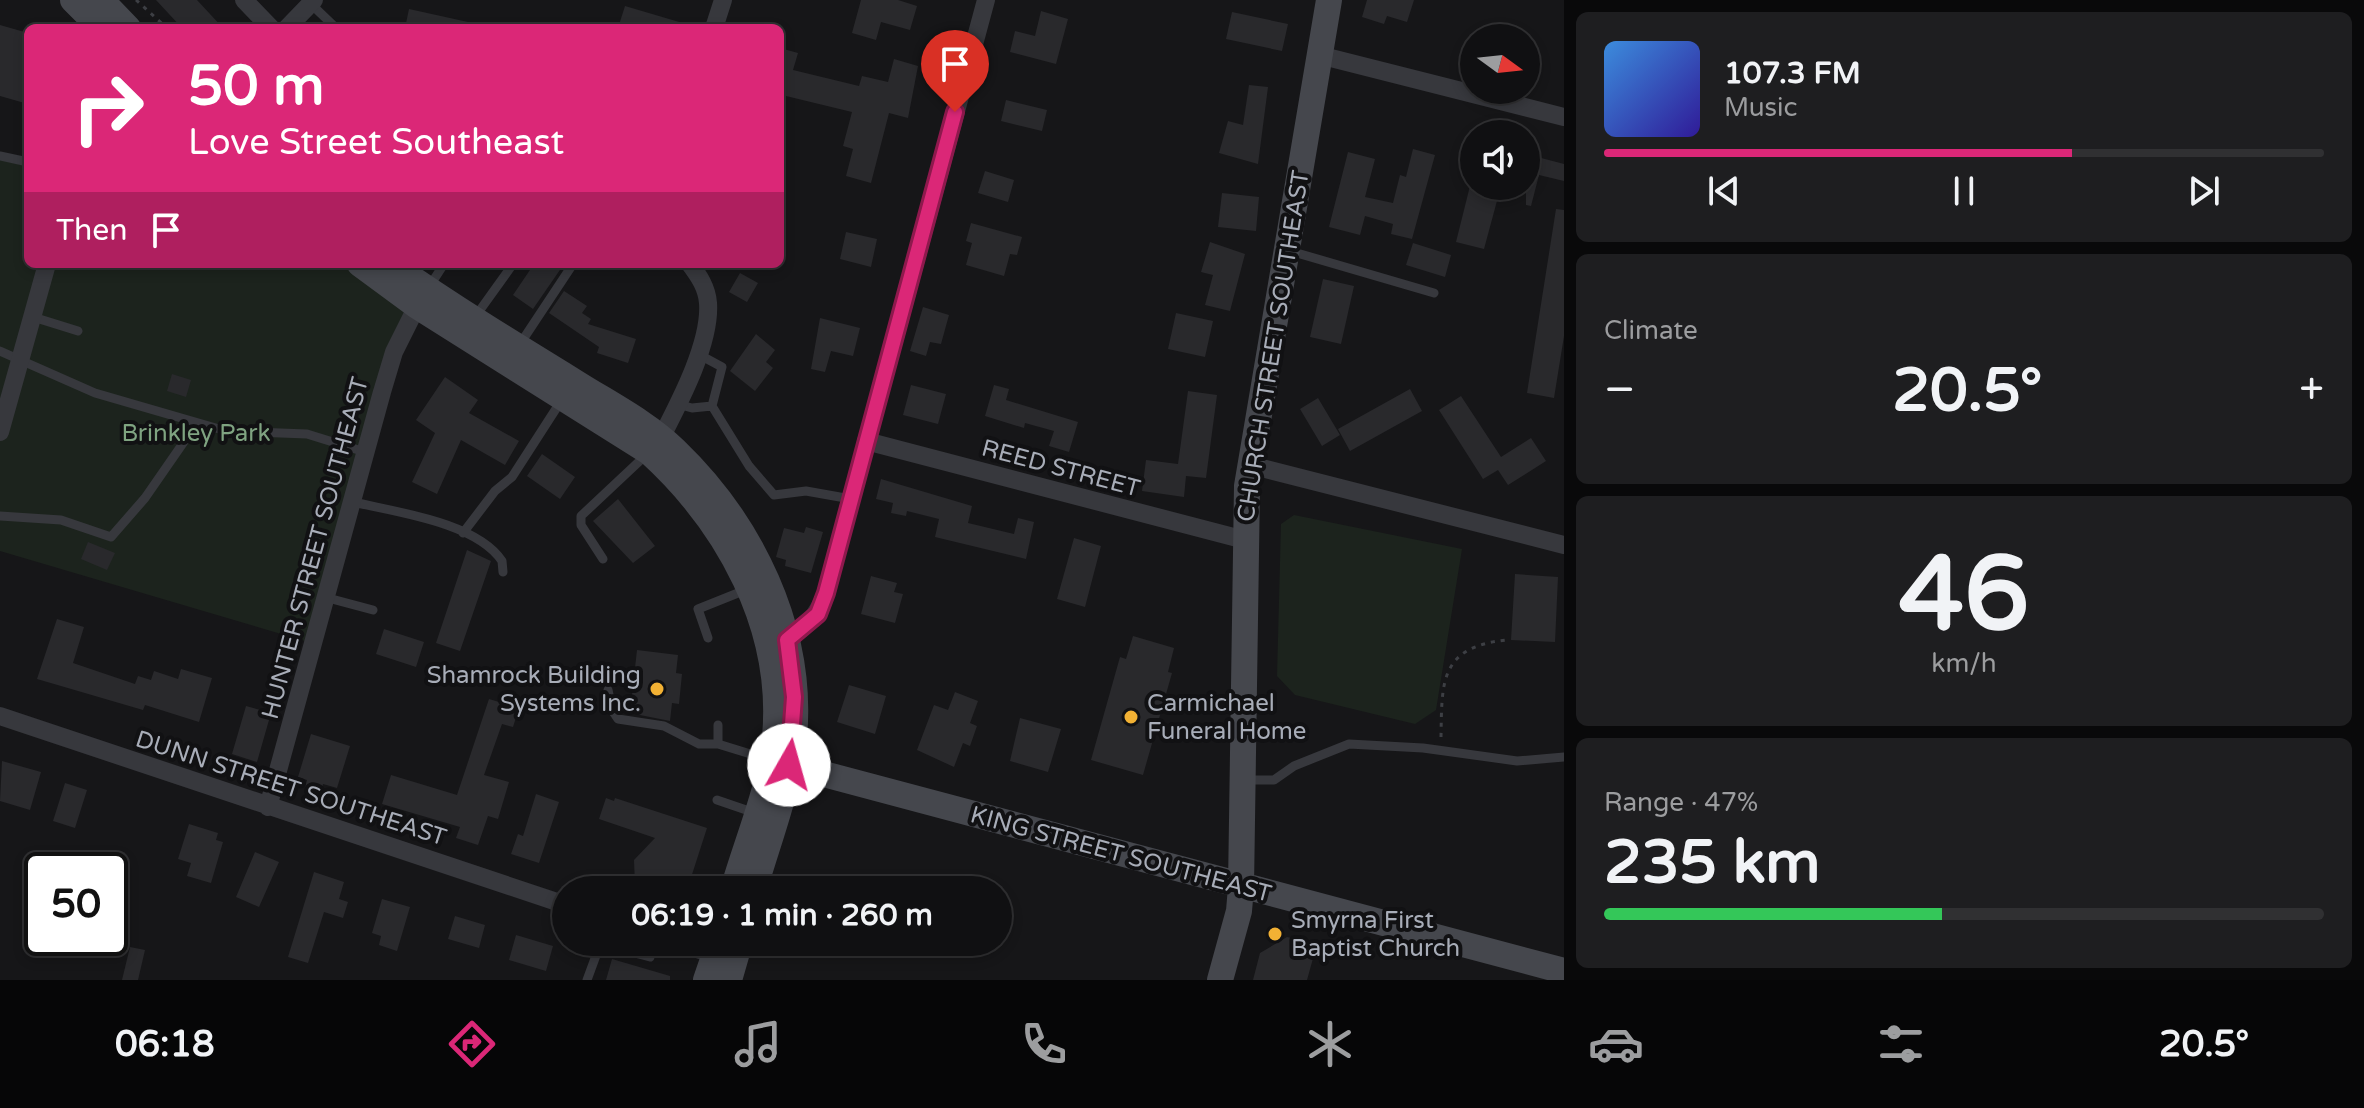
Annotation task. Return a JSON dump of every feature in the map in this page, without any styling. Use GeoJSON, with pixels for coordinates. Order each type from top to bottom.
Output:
{"type":"FeatureCollection","features":[{"type":"Feature","properties":{"kind":"main road"},"geometry":{"type":"LineString","coordinates":[[73,0],[97,24]]}},
{"type":"Feature","properties":{"kind":"main road"},"geometry":{"type":"LineString","coordinates":[[101,0],[124,24]]}},
{"type":"Feature","properties":{"kind":"main road","name":"CHURCH STREET SOUTHEAST"},"geometry":{"type":"LineString","coordinates":[[1220,980],[1239,911],[1241,887],[1245,540],[1250,465],[1329,0]]}},
{"type":"Feature","properties":{"kind":"main road"},"geometry":{"type":"LineString","coordinates":[[367,268],[422,298],[473,319],[518,347],[701,478],[750,547],[773,592],[787,640],[794,697],[757,876]]}},
{"type":"Feature","properties":{"kind":"main road"},"geometry":{"type":"LineString","coordinates":[[395,268],[422,298],[563,398],[655,445],[702,508],[750,588],[768,640],[780,763],[755,813],[737,876]]}},
{"type":"Feature","properties":{"kind":"main road","name":"KING STREET SOUTHEAST"},"geometry":{"type":"LineString","coordinates":[[780,763],[1555,973]]}},
{"type":"Feature","properties":{"kind":"main road"},"geometry":{"type":"LineString","coordinates":[[729,980],[736,956]]}},
{"type":"Feature","properties":{"kind":"street"},"geometry":{"type":"LineString","coordinates":[[244,0],[267,24]]}},
{"type":"Feature","properties":{"kind":"street"},"geometry":{"type":"LineString","coordinates":[[715,24],[723,0]]}},
{"type":"Feature","properties":{"kind":"street"},"geometry":{"type":"LineString","coordinates":[[787,640],[818,614],[986,0]]}},
{"type":"Feature","properties":{"kind":"street"},"geometry":{"type":"LineString","coordinates":[[291,24],[313,2]]}},
{"type":"Feature","properties":{"kind":"street"},"geometry":{"type":"LineString","coordinates":[[1319,55],[1564,117]]}},
{"type":"Feature","properties":{"kind":"street"},"geometry":{"type":"LineString","coordinates":[[0,432],[46,268]]}},
{"type":"Feature","properties":{"kind":"street"},"geometry":{"type":"LineString","coordinates":[[655,445],[677,404],[705,333],[708,301],[703,283],[693,268]]}},
{"type":"Feature","properties":{"kind":"street","name":"HUNTER STREET SOUTHEAST"},"geometry":{"type":"LineString","coordinates":[[268,807],[394,352],[422,298]]}},
{"type":"Feature","properties":{"kind":"street","name":"REED STREET"},"geometry":{"type":"LineString","coordinates":[[866,441],[1245,540]]}},
{"type":"Feature","properties":{"kind":"street"},"geometry":{"type":"LineString","coordinates":[[1250,465],[1564,545]]}},
{"type":"Feature","properties":{"kind":"street","name":"DUNN STREET SOUTHEAST"},"geometry":{"type":"LineString","coordinates":[[0,716],[552,900]]}},
{"type":"Feature","properties":{"kind":"lane"},"geometry":{"type":"LineString","coordinates":[[313,2],[332,24]]}},
{"type":"Feature","properties":{"kind":"lane"},"geometry":{"type":"LineString","coordinates":[[0,156],[24,161]]}},
{"type":"Feature","properties":{"kind":"lane"},"geometry":{"type":"LineString","coordinates":[[1286,250],[1434,293]]}},
{"type":"Feature","properties":{"kind":"lane"},"geometry":{"type":"LineString","coordinates":[[422,298],[441,268]]}},
{"type":"Feature","properties":{"kind":"lane"},"geometry":{"type":"LineString","coordinates":[[473,319],[510,268]]}},
{"type":"Feature","properties":{"kind":"lane"},"geometry":{"type":"LineString","coordinates":[[518,347],[570,268]]}},
{"type":"Feature","properties":{"kind":"lane"},"geometry":{"type":"LineString","coordinates":[[33,317],[78,331]]}},
{"type":"Feature","properties":{"kind":"lane"},"geometry":{"type":"LineString","coordinates":[[0,351],[95,393],[197,423],[226,431],[307,434],[365,452]]}},
{"type":"Feature","properties":{"kind":"lane"},"geometry":{"type":"LineString","coordinates":[[698,354],[722,367],[712,406],[749,466],[774,495],[806,491],[851,499]]}},
{"type":"Feature","properties":{"kind":"lane"},"geometry":{"type":"LineString","coordinates":[[463,533],[495,491],[512,477],[563,398]]}},
{"type":"Feature","properties":{"kind":"lane"},"geometry":{"type":"LineString","coordinates":[[677,404],[692,408],[712,406]]}},
{"type":"Feature","properties":{"kind":"lane"},"geometry":{"type":"LineString","coordinates":[[0,516],[61,520],[111,537],[145,498],[197,423]]}},
{"type":"Feature","properties":{"kind":"lane"},"geometry":{"type":"LineString","coordinates":[[603,559],[581,525],[581,516],[655,445]]}},
{"type":"Feature","properties":{"kind":"lane"},"geometry":{"type":"LineString","coordinates":[[353,502],[433,518],[499,556],[503,572]]}},
{"type":"Feature","properties":{"kind":"lane"},"geometry":{"type":"LineString","coordinates":[[708,638],[698,609],[750,588]]}},
{"type":"Feature","properties":{"kind":"lane"},"geometry":{"type":"LineString","coordinates":[[328,598],[373,610]]}},
{"type":"Feature","properties":{"kind":"lane"},"geometry":{"type":"LineString","coordinates":[[608,690],[612,710],[618,719],[664,726],[699,744],[718,744],[780,763]]}},
{"type":"Feature","properties":{"kind":"lane"},"geometry":{"type":"LineString","coordinates":[[718,725],[718,744]]}},
{"type":"Feature","properties":{"kind":"lane"},"geometry":{"type":"LineString","coordinates":[[1243,779],[1274,780],[1294,766],[1349,744],[1517,761],[1564,757]]}},
{"type":"Feature","properties":{"kind":"lane"},"geometry":{"type":"LineString","coordinates":[[717,800],[755,813]]}},
{"type":"Feature","properties":{"kind":"lane"},"geometry":{"type":"LineString","coordinates":[[587,980],[595,956]]}},
{"type":"Feature","properties":{"kind":"path"},"geometry":{"type":"LineString","coordinates":[[136,0],[163,24]]}},
{"type":"Feature","properties":{"kind":"path"},"geometry":{"type":"LineString","coordinates":[[1441,751],[1442,684],[1451,665],[1477,646],[1506,640]]}},
{"type":"Feature","properties":{"kind":"green space","name":"Brinkley Park"},"geometry":{"type":"Polygon","coordinates":[[[0,156],[24,161],[24,268],[388,268],[422,298],[403,331],[315,644],[0,551],[0,156]]]}},
{"type":"Feature","properties":{"kind":"green space"},"geometry":{"type":"Polygon","coordinates":[[[1294,515],[1462,549],[1436,710],[1415,724],[1295,695],[1277,676],[1281,524],[1294,515]]]}},
{"type":"Feature","properties":{"kind":"building"},"geometry":{"type":"Polygon","coordinates":[[[156,0],[197,0],[219,24],[178,24],[156,0]]]}},
{"type":"Feature","properties":{"kind":"building"},"geometry":{"type":"Polygon","coordinates":[[[861,0],[898,0],[917,6],[910,30],[881,22],[876,40],[852,33],[861,0]]]}},
{"type":"Feature","properties":{"kind":"building"},"geometry":{"type":"Polygon","coordinates":[[[1367,0],[1414,0],[1407,22],[1387,16],[1384,24],[1362,17],[1367,0]]]}},
{"type":"Feature","properties":{"kind":"building"},"geometry":{"type":"Polygon","coordinates":[[[625,6],[686,24],[619,24],[625,6]]]}},
{"type":"Feature","properties":{"kind":"building"},"geometry":{"type":"Polygon","coordinates":[[[409,9],[468,22],[468,24],[406,24],[409,9]]]}},
{"type":"Feature","properties":{"kind":"building"},"geometry":{"type":"Polygon","coordinates":[[[1041,11],[1068,19],[1056,64],[1010,52],[1015,31],[1035,36],[1041,11]]]}},
{"type":"Feature","properties":{"kind":"building"},"geometry":{"type":"Polygon","coordinates":[[[1232,12],[1288,24],[1282,51],[1226,39],[1232,12]]]}},
{"type":"Feature","properties":{"kind":"building"},"geometry":{"type":"Polygon","coordinates":[[[0,25],[24,32],[24,103],[0,96],[0,25]]]}},
{"type":"Feature","properties":{"kind":"building"},"geometry":{"type":"Polygon","coordinates":[[[784,49],[798,53],[793,70],[859,86],[862,76],[888,82],[894,59],[918,66],[908,118],[889,113],[871,183],[846,176],[853,149],[843,146],[852,112],[786,96],[784,103],[784,49]]]}},
{"type":"Feature","properties":{"kind":"building"},"geometry":{"type":"Polygon","coordinates":[[[1249,85],[1268,87],[1258,164],[1219,153],[1228,121],[1243,125],[1249,85]]]}},
{"type":"Feature","properties":{"kind":"building"},"geometry":{"type":"Polygon","coordinates":[[[1006,100],[1047,110],[1042,131],[1001,121],[1006,100]]]}},
{"type":"Feature","properties":{"kind":"building"},"geometry":{"type":"Polygon","coordinates":[[[1413,149],[1435,155],[1412,239],[1391,234],[1393,224],[1365,216],[1360,235],[1329,227],[1348,152],[1375,159],[1365,197],[1393,203],[1400,175],[1406,177],[1413,149]]]}},
{"type":"Feature","properties":{"kind":"building"},"geometry":{"type":"Polygon","coordinates":[[[1540,158],[1564,164],[1564,181],[1540,175],[1540,158]]]}},
{"type":"Feature","properties":{"kind":"building"},"geometry":{"type":"Polygon","coordinates":[[[985,171],[1014,180],[1008,202],[978,193],[985,171]]]}},
{"type":"Feature","properties":{"kind":"building"},"geometry":{"type":"Polygon","coordinates":[[[1222,193],[1259,197],[1256,231],[1218,227],[1222,193]]]}},
{"type":"Feature","properties":{"kind":"building"},"geometry":{"type":"Polygon","coordinates":[[[1466,200],[1497,200],[1484,249],[1456,242],[1466,200]]]}},
{"type":"Feature","properties":{"kind":"building"},"geometry":{"type":"Polygon","coordinates":[[[1556,209],[1564,210],[1564,336],[1554,398],[1527,393],[1556,209]]]}},
{"type":"Feature","properties":{"kind":"building"},"geometry":{"type":"Polygon","coordinates":[[[971,223],[1022,237],[1017,255],[1010,254],[1004,276],[966,265],[972,243],[966,241],[971,223]]]}},
{"type":"Feature","properties":{"kind":"building"},"geometry":{"type":"Polygon","coordinates":[[[846,232],[877,239],[871,267],[840,259],[846,232]]]}},
{"type":"Feature","properties":{"kind":"building"},"geometry":{"type":"Polygon","coordinates":[[[1210,242],[1245,254],[1230,311],[1205,305],[1213,275],[1201,272],[1210,242]]]}},
{"type":"Feature","properties":{"kind":"building"},"geometry":{"type":"Polygon","coordinates":[[[1413,243],[1451,255],[1445,277],[1406,265],[1413,243]]]}},
{"type":"Feature","properties":{"kind":"building"},"geometry":{"type":"Polygon","coordinates":[[[531,268],[561,268],[533,309],[513,295],[531,268]]]}},
{"type":"Feature","properties":{"kind":"building"},"geometry":{"type":"Polygon","coordinates":[[[740,273],[758,283],[747,302],[729,292],[740,273]]]}},
{"type":"Feature","properties":{"kind":"building"},"geometry":{"type":"Polygon","coordinates":[[[1323,279],[1354,286],[1341,344],[1310,337],[1323,279]]]}},
{"type":"Feature","properties":{"kind":"building"},"geometry":{"type":"Polygon","coordinates":[[[564,291],[587,306],[582,313],[591,319],[588,324],[636,339],[628,363],[597,353],[599,347],[549,313],[564,291]]]}},
{"type":"Feature","properties":{"kind":"building"},"geometry":{"type":"Polygon","coordinates":[[[923,307],[949,315],[941,344],[930,342],[926,356],[910,351],[923,307]]]}},
{"type":"Feature","properties":{"kind":"building"},"geometry":{"type":"Polygon","coordinates":[[[1176,313],[1213,321],[1205,357],[1168,349],[1176,313]]]}},
{"type":"Feature","properties":{"kind":"building"},"geometry":{"type":"Polygon","coordinates":[[[820,318],[860,328],[853,356],[831,351],[825,372],[811,369],[820,318]]]}},
{"type":"Feature","properties":{"kind":"building"},"geometry":{"type":"Polygon","coordinates":[[[756,334],[775,350],[766,362],[773,368],[755,391],[730,371],[756,334]]]}},
{"type":"Feature","properties":{"kind":"building"},"geometry":{"type":"Polygon","coordinates":[[[172,374],[191,380],[186,397],[167,391],[172,374]]]}},
{"type":"Feature","properties":{"kind":"building"},"geometry":{"type":"Polygon","coordinates":[[[445,377],[478,400],[469,413],[519,441],[505,465],[461,440],[437,494],[412,482],[435,433],[416,420],[445,377]]]}},
{"type":"Feature","properties":{"kind":"building"},"geometry":{"type":"Polygon","coordinates":[[[911,385],[946,394],[938,424],[903,415],[911,385]]]}},
{"type":"Feature","properties":{"kind":"building"},"geometry":{"type":"Polygon","coordinates":[[[994,385],[1009,389],[1006,400],[1078,422],[1069,452],[1049,446],[1054,431],[1025,423],[1024,428],[985,416],[994,385]]]}},
{"type":"Feature","properties":{"kind":"building"},"geometry":{"type":"Polygon","coordinates":[[[1410,389],[1422,411],[1350,451],[1338,429],[1410,389]]]}},
{"type":"Feature","properties":{"kind":"building"},"geometry":{"type":"Polygon","coordinates":[[[1188,391],[1217,395],[1206,478],[1186,476],[1184,497],[1142,491],[1146,460],[1178,464],[1188,391]]]}},
{"type":"Feature","properties":{"kind":"building"},"geometry":{"type":"Polygon","coordinates":[[[1461,396],[1501,457],[1531,438],[1546,461],[1508,485],[1498,470],[1483,479],[1439,410],[1461,396]]]}},
{"type":"Feature","properties":{"kind":"building"},"geometry":{"type":"Polygon","coordinates":[[[1318,398],[1340,435],[1322,446],[1300,409],[1318,398]]]}},
{"type":"Feature","properties":{"kind":"building"},"geometry":{"type":"Polygon","coordinates":[[[542,454],[575,477],[560,499],[527,476],[542,454]]]}},
{"type":"Feature","properties":{"kind":"building"},"geometry":{"type":"Polygon","coordinates":[[[881,479],[972,506],[968,523],[1014,534],[1018,518],[1034,522],[1026,559],[935,537],[939,519],[907,511],[906,516],[891,513],[893,503],[876,499],[881,479]]]}},
{"type":"Feature","properties":{"kind":"building"},"geometry":{"type":"Polygon","coordinates":[[[618,499],[655,546],[633,563],[593,521],[618,499]]]}},
{"type":"Feature","properties":{"kind":"building"},"geometry":{"type":"Polygon","coordinates":[[[806,527],[823,532],[811,573],[785,566],[786,560],[776,557],[784,528],[804,533],[806,527]]]}},
{"type":"Feature","properties":{"kind":"building"},"geometry":{"type":"Polygon","coordinates":[[[1074,538],[1101,546],[1085,607],[1057,599],[1074,538]]]}},
{"type":"Feature","properties":{"kind":"building"},"geometry":{"type":"Polygon","coordinates":[[[88,542],[115,553],[107,570],[81,559],[88,542]]]}},
{"type":"Feature","properties":{"kind":"building"},"geometry":{"type":"Polygon","coordinates":[[[467,550],[491,561],[460,651],[436,643],[467,550]]]}},
{"type":"Feature","properties":{"kind":"building"},"geometry":{"type":"Polygon","coordinates":[[[1515,574],[1558,577],[1555,642],[1511,640],[1515,574]]]}},
{"type":"Feature","properties":{"kind":"building"},"geometry":{"type":"Polygon","coordinates":[[[871,576],[897,583],[894,592],[903,594],[895,623],[861,614],[871,576]]]}},
{"type":"Feature","properties":{"kind":"building"},"geometry":{"type":"Polygon","coordinates":[[[57,619],[84,627],[73,663],[135,684],[138,676],[151,680],[154,671],[178,679],[181,669],[212,678],[199,722],[145,705],[143,710],[37,679],[57,619]]]}},
{"type":"Feature","properties":{"kind":"building"},"geometry":{"type":"Polygon","coordinates":[[[384,629],[424,642],[416,667],[376,654],[384,629]]]}},
{"type":"Feature","properties":{"kind":"building","name":"Carmichael Funeral Home"},"geometry":{"type":"Polygon","coordinates":[[[1133,636],[1174,648],[1168,672],[1172,673],[1143,775],[1091,760],[1120,657],[1126,659],[1133,636]]]}},
{"type":"Feature","properties":{"kind":"building","name":"Shamrock Building Systems Inc."},"geometry":{"type":"Polygon","coordinates":[[[637,650],[678,655],[676,673],[682,674],[679,704],[672,703],[670,721],[630,713],[637,650]]]}},
{"type":"Feature","properties":{"kind":"building"},"geometry":{"type":"Polygon","coordinates":[[[849,685],[886,696],[875,734],[837,722],[849,685]]]}},
{"type":"Feature","properties":{"kind":"building"},"geometry":{"type":"Polygon","coordinates":[[[955,692],[978,701],[970,723],[977,726],[970,746],[963,743],[954,767],[917,750],[934,705],[948,710],[955,692]]]}},
{"type":"Feature","properties":{"kind":"building"},"geometry":{"type":"Polygon","coordinates":[[[489,699],[519,708],[513,727],[502,724],[484,775],[509,782],[498,819],[488,816],[478,845],[456,838],[460,827],[382,804],[391,775],[457,795],[489,699]]]}},
{"type":"Feature","properties":{"kind":"building"},"geometry":{"type":"Polygon","coordinates":[[[246,706],[271,713],[257,762],[232,754],[246,706]]]}},
{"type":"Feature","properties":{"kind":"building"},"geometry":{"type":"Polygon","coordinates":[[[1020,718],[1061,729],[1048,772],[1010,761],[1020,718]]]}},
{"type":"Feature","properties":{"kind":"building"},"geometry":{"type":"Polygon","coordinates":[[[311,734],[350,746],[337,788],[323,784],[321,793],[305,788],[307,780],[298,777],[311,734]]]}},
{"type":"Feature","properties":{"kind":"building"},"geometry":{"type":"Polygon","coordinates":[[[2,761],[41,772],[30,810],[0,801],[2,761]]]}},
{"type":"Feature","properties":{"kind":"building"},"geometry":{"type":"Polygon","coordinates":[[[65,783],[87,790],[75,828],[53,821],[65,783]]]}},
{"type":"Feature","properties":{"kind":"building"},"geometry":{"type":"Polygon","coordinates":[[[536,794],[559,802],[539,863],[511,854],[518,834],[523,836],[536,794]]]}},
{"type":"Feature","properties":{"kind":"building"},"geometry":{"type":"Polygon","coordinates":[[[606,798],[614,801],[615,798],[707,828],[692,876],[635,876],[634,860],[655,838],[599,819],[606,798]]]}},
{"type":"Feature","properties":{"kind":"building"},"geometry":{"type":"Polygon","coordinates":[[[189,824],[218,833],[216,840],[223,842],[211,883],[187,876],[191,863],[178,859],[189,824]]]}},
{"type":"Feature","properties":{"kind":"building"},"geometry":{"type":"Polygon","coordinates":[[[255,852],[279,862],[259,907],[236,897],[255,852]]]}},
{"type":"Feature","properties":{"kind":"building"},"geometry":{"type":"Polygon","coordinates":[[[314,872],[344,882],[339,899],[348,902],[343,918],[324,912],[308,963],[288,957],[314,872]]]}},
{"type":"Feature","properties":{"kind":"building"},"geometry":{"type":"Polygon","coordinates":[[[382,899],[410,907],[397,951],[379,945],[381,936],[372,933],[382,899]]]}},
{"type":"Feature","properties":{"kind":"building"},"geometry":{"type":"Polygon","coordinates":[[[455,916],[485,925],[479,948],[448,939],[455,916]]]}},
{"type":"Feature","properties":{"kind":"building"},"geometry":{"type":"Polygon","coordinates":[[[516,935],[552,946],[546,971],[509,960],[516,935]]]}},
{"type":"Feature","properties":{"kind":"building"},"geometry":{"type":"Polygon","coordinates":[[[1287,937],[1317,944],[1307,980],[1253,980],[1260,953],[1287,937]]]}},
{"type":"Feature","properties":{"kind":"building"},"geometry":{"type":"Polygon","coordinates":[[[130,947],[145,950],[138,980],[122,980],[130,947]]]}},
{"type":"Feature","properties":{"kind":"building"},"geometry":{"type":"Polygon","coordinates":[[[612,959],[670,976],[670,980],[606,980],[612,959]]]}},
{"type":"Feature","properties":{"kind":"place","name":"Shamrock Building Systems Inc."},"geometry":{"type":"Point","coordinates":[657,689]}},
{"type":"Feature","properties":{"kind":"place","name":"Carmichael Funeral Home"},"geometry":{"type":"Point","coordinates":[1131,717]}},
{"type":"Feature","properties":{"kind":"place","name":"Smyrna First Baptist Church"},"geometry":{"type":"Point","coordinates":[1275,934]}},
{"type":"Feature","properties":{"kind":"route"},"geometry":{"type":"LineString","coordinates":[[789,765],[794,737],[794,697],[787,640],[818,614],[826,593],[884,366],[955,112]]}}]}
